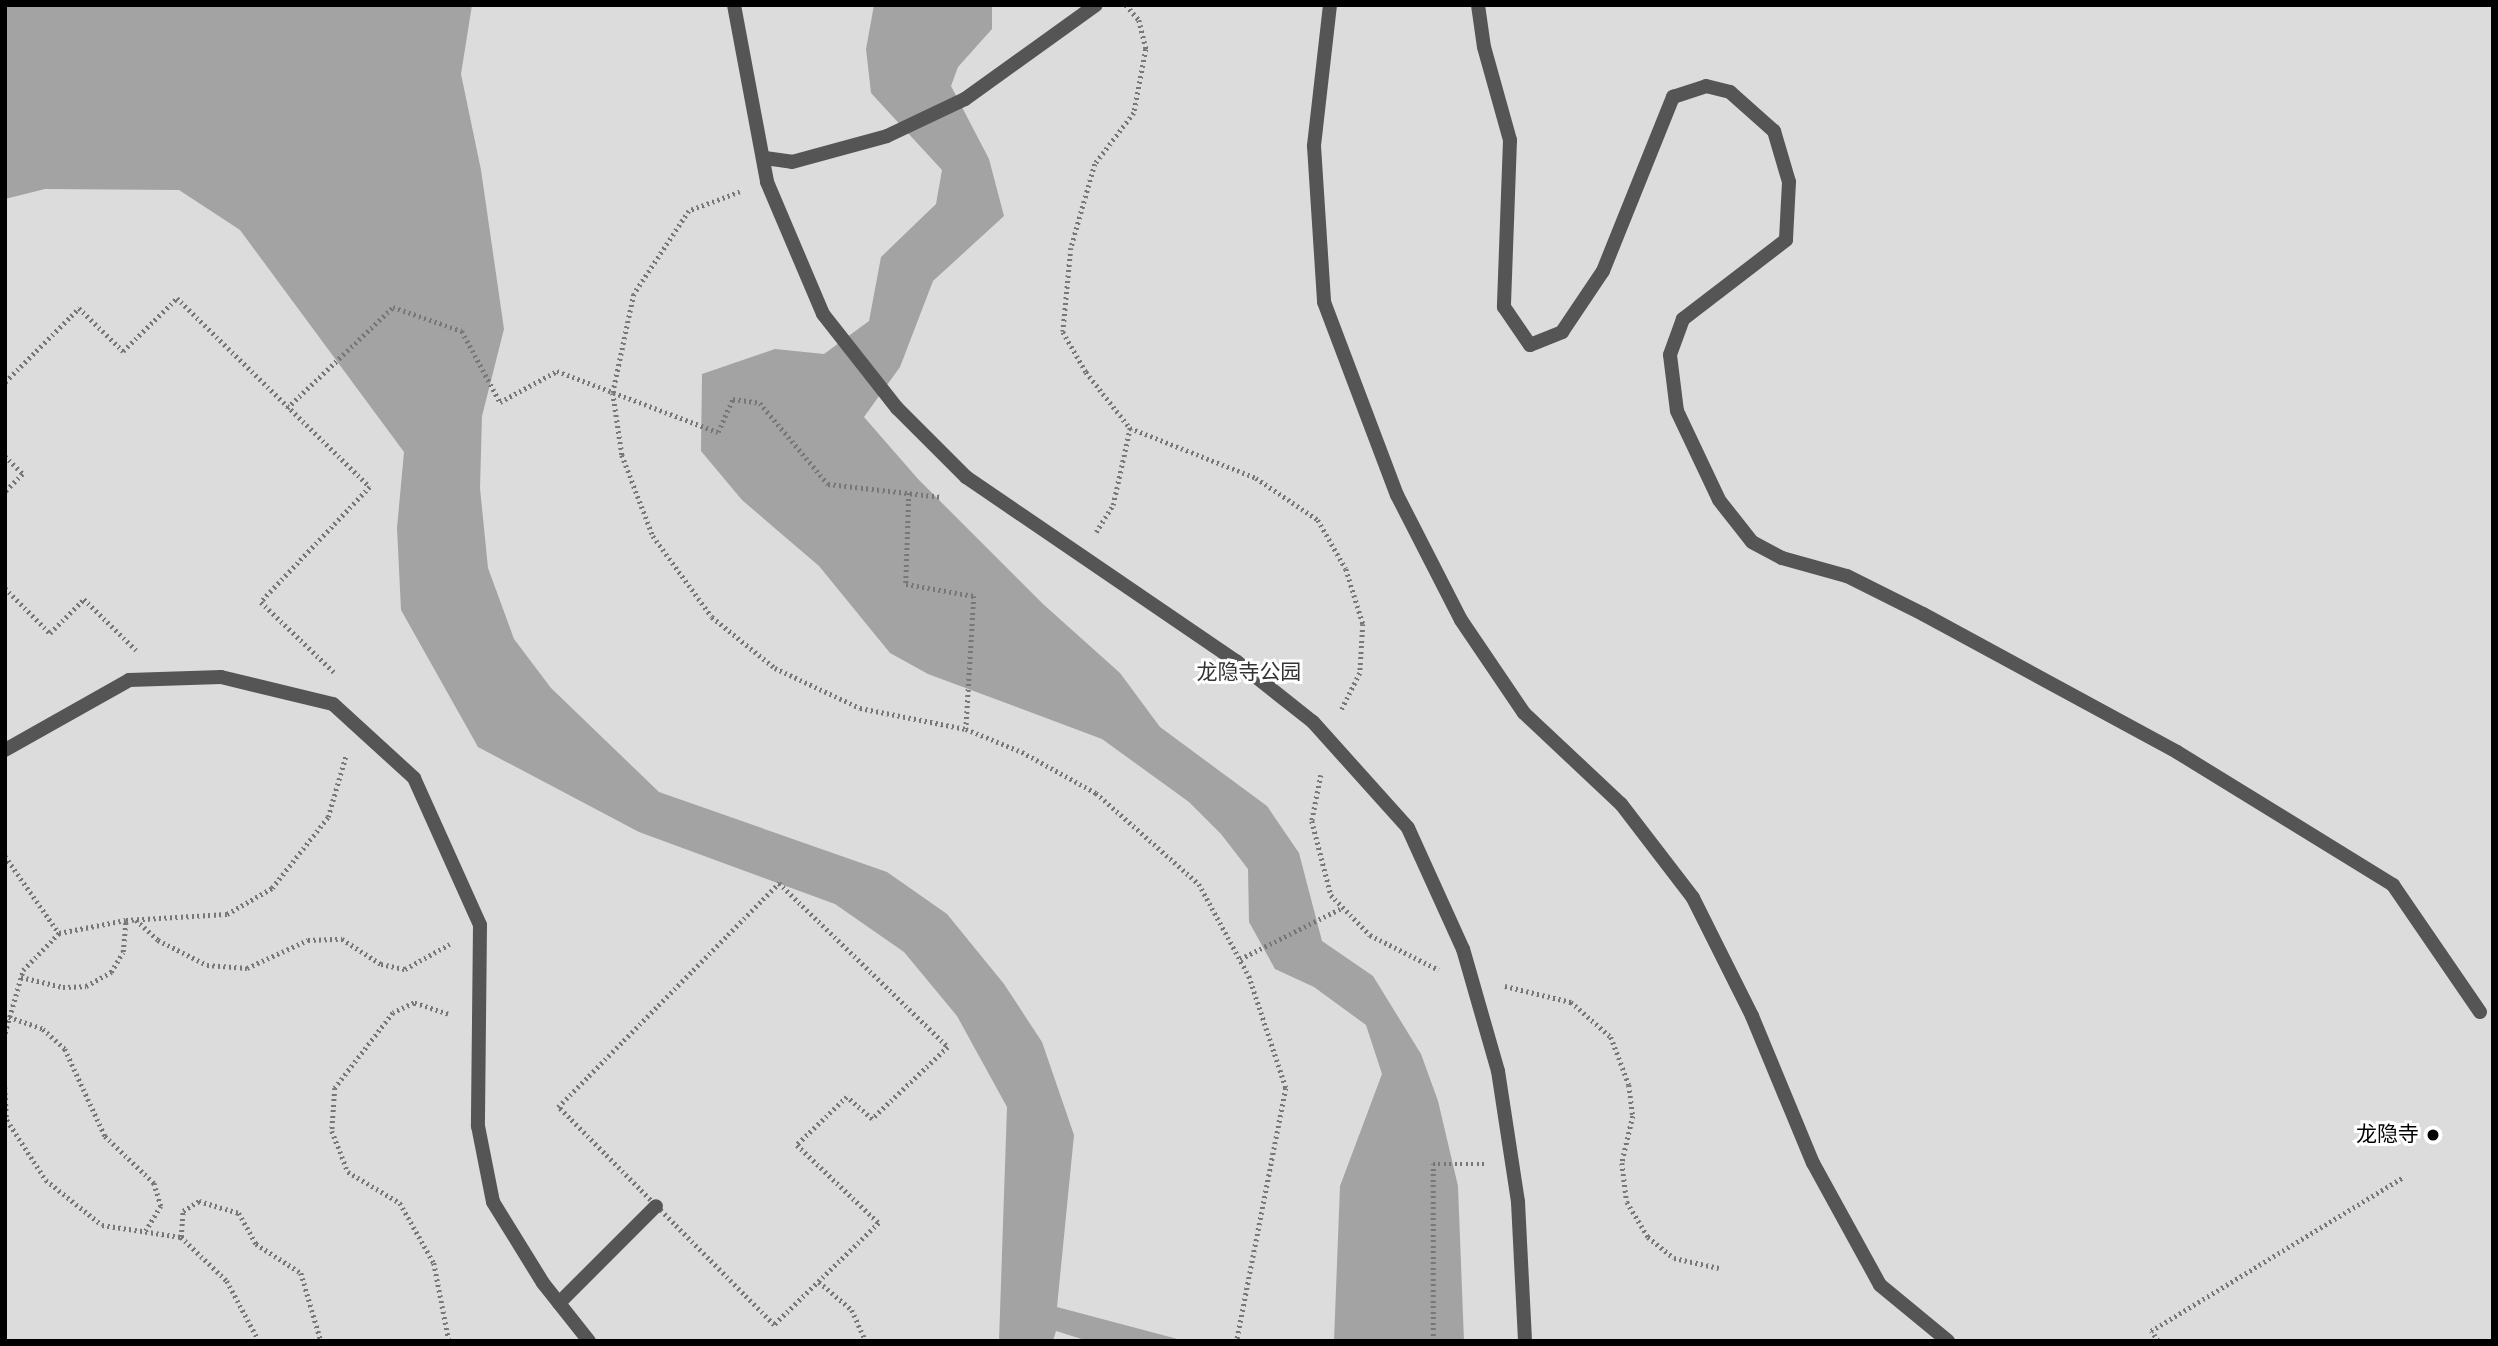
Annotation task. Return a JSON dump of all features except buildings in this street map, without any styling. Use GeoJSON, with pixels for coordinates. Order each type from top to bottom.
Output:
{"type":"FeatureCollection","features":[{"type":"Feature","properties":{"kind":"street"},"geometry":{"type":"LineString","coordinates":[[734,5],[733,16],[765,158],[767,182],[823,314],[897,408],[966,477],[1236,661],[1328,738],[1408,828],[1463,949],[1498,1071],[1513,1164],[1525,1341]]}},
{"type":"Feature","properties":{"kind":"street"},"geometry":{"type":"LineString","coordinates":[[765,158],[792,162],[887,136],[965,99],[1096,5]]}},
{"type":"Feature","properties":{"kind":"street"},"geometry":{"type":"LineString","coordinates":[[1330,5],[1314,146],[1324,302],[1397,495],[1461,620],[1524,713],[1621,804],[1693,898],[1752,1016],[1813,1163],[1880,1285],[1948,1341]]}},
{"type":"Feature","properties":{"kind":"street"},"geometry":{"type":"LineString","coordinates":[[1478,5],[1483,47],[1510,140],[1504,307],[1530,345],[1562,332],[1603,271],[1673,97],[1706,86],[1730,92],[1774,131],[1789,182],[1786,240],[1684,319],[1670,355],[1676,411],[1719,500],[1752,542],[1782,558],[1847,576],[1923,614],[2177,752],[2393,884],[2480,1012]]}},
{"type":"Feature","properties":{"kind":"street"},"geometry":{"type":"LineString","coordinates":[[5,750],[129,680],[222,677],[333,704],[414,778],[480,925],[478,1126],[493,1202],[559,1303],[589,1341]]}},
{"type":"Feature","properties":{"kind":"street"},"geometry":{"type":"LineString","coordinates":[[559,1303],[656,1206]]}},
{"type":"Feature","properties":{"kind":"path"},"geometry":{"type":"LineString","coordinates":[[1126,5],[1139,20],[1146,49],[1134,113],[1095,164],[1071,248],[1063,332],[1086,372],[1130,428],[1256,478],[1318,520],[1346,569],[1363,624],[1360,673],[1328,738]]}},
{"type":"Feature","properties":{"kind":"path"},"geometry":{"type":"LineString","coordinates":[[767,182],[689,211],[634,294],[613,393],[622,455],[653,536],[712,617],[775,668],[860,708],[966,729],[1022,752],[1096,793],[1148,835],[1199,884],[1240,959],[1267,1022],[1286,1088],[1237,1341]]}},
{"type":"Feature","properties":{"kind":"path"},"geometry":{"type":"LineString","coordinates":[[5,382],[79,308],[123,351],[177,298],[370,487],[261,602],[338,676]]}},
{"type":"Feature","properties":{"kind":"path"},"geometry":{"type":"LineString","coordinates":[[287,408],[393,307],[462,331],[500,402],[557,371],[718,432],[733,399],[760,403],[828,484],[946,498]]}},
{"type":"Feature","properties":{"kind":"path"},"geometry":{"type":"LineString","coordinates":[[1080,555],[1113,505],[1130,428]]}},
{"type":"Feature","properties":{"kind":"path"},"geometry":{"type":"LineString","coordinates":[[5,456],[23,474],[5,492]]}},
{"type":"Feature","properties":{"kind":"path"},"geometry":{"type":"LineString","coordinates":[[909,494],[906,584],[974,596],[966,729]]}},
{"type":"Feature","properties":{"kind":"path"},"geometry":{"type":"LineString","coordinates":[[5,588],[50,633],[84,599],[165,679]]}},
{"type":"Feature","properties":{"kind":"path"},"geometry":{"type":"LineString","coordinates":[[5,1033],[21,977],[59,933],[126,920],[227,914],[272,888],[328,817],[355,724]]}},
{"type":"Feature","properties":{"kind":"path"},"geometry":{"type":"LineString","coordinates":[[5,856],[59,933]]}},
{"type":"Feature","properties":{"kind":"path"},"geometry":{"type":"LineString","coordinates":[[779,883],[948,1047],[872,1119],[848,1097],[797,1145],[879,1223],[819,1282],[774,1325],[558,1107],[779,883]]}},
{"type":"Feature","properties":{"kind":"path"},"geometry":{"type":"LineString","coordinates":[[1240,959],[1340,909]]}},
{"type":"Feature","properties":{"kind":"path"},"geometry":{"type":"LineString","coordinates":[[21,977],[63,987],[86,986],[111,972],[123,952],[126,920]]}},
{"type":"Feature","properties":{"kind":"path"},"geometry":{"type":"LineString","coordinates":[[136,920],[158,940],[207,965],[247,968],[308,940],[342,939],[381,964],[405,969],[480,925]]}},
{"type":"Feature","properties":{"kind":"path"},"geometry":{"type":"LineString","coordinates":[[449,1341],[438,1301],[434,1263],[400,1203],[348,1172],[331,1131],[335,1088],[357,1055],[393,1013],[414,1003],[479,1021]]}},
{"type":"Feature","properties":{"kind":"path"},"geometry":{"type":"LineString","coordinates":[[9,1017],[44,1029],[65,1049],[81,1075],[105,1136],[154,1183],[161,1206],[146,1232]]}},
{"type":"Feature","properties":{"kind":"path"},"geometry":{"type":"LineString","coordinates":[[5,1087],[7,1120],[46,1180],[102,1225],[181,1237],[227,1281],[259,1341]]}},
{"type":"Feature","properties":{"kind":"path"},"geometry":{"type":"LineString","coordinates":[[1433,1341],[1433,1164],[1513,1164]]}},
{"type":"Feature","properties":{"kind":"path"},"geometry":{"type":"LineString","coordinates":[[2158,1341],[2151,1331],[2402,1178]]}},
{"type":"Feature","properties":{"kind":"path"},"geometry":{"type":"LineString","coordinates":[[181,1237],[183,1211],[199,1202],[239,1213],[256,1244],[301,1273],[321,1341]]}},
{"type":"Feature","properties":{"kind":"path"},"geometry":{"type":"LineString","coordinates":[[819,1282],[852,1310],[866,1341]]}},
{"type":"Feature","properties":{"kind":"green space","name":"龙隐寺公园"},"geometry":{"type":"Polygon","coordinates":[[[5,5],[2493,5],[2493,1341],[5,1341],[5,5]]]}},
{"type":"Feature","properties":{"kind":"shaded area"},"geometry":{"type":"Polygon","coordinates":[[[5,5],[472,5],[461,74],[481,170],[504,329],[482,416],[480,488],[488,568],[514,639],[551,688],[659,792],[887,872],[947,914],[1004,984],[1042,1042],[1074,1135],[1057,1307],[1185,1341],[1088,1341],[1056,1331],[1053,1341],[999,1341],[1007,1107],[957,1016],[904,952],[835,904],[639,832],[478,747],[401,610],[397,528],[404,452],[240,230],[179,190],[45,189],[5,199],[5,5]]]}},
{"type":"Feature","properties":{"kind":"shaded area"},"geometry":{"type":"Polygon","coordinates":[[[874,5],[992,5],[992,29],[958,67],[951,86],[989,159],[1004,216],[933,281],[900,367],[864,417],[918,479],[1043,604],[1120,673],[1160,727],[1267,806],[1299,853],[1322,941],[1373,976],[1421,1054],[1438,1101],[1458,1186],[1464,1341],[1334,1341],[1340,1186],[1382,1074],[1366,1025],[1314,987],[1275,969],[1249,922],[1248,869],[1221,834],[1189,802],[1102,739],[928,674],[890,653],[819,566],[742,500],[701,451],[702,374],[775,349],[824,354],[869,321],[881,257],[936,204],[942,170],[871,93],[866,49],[874,5]]]}},
{"type":"Feature","properties":{"kind":"place","name":"龙隐寺"},"geometry":{"type":"Point","coordinates":[2433,1135]}}]}
